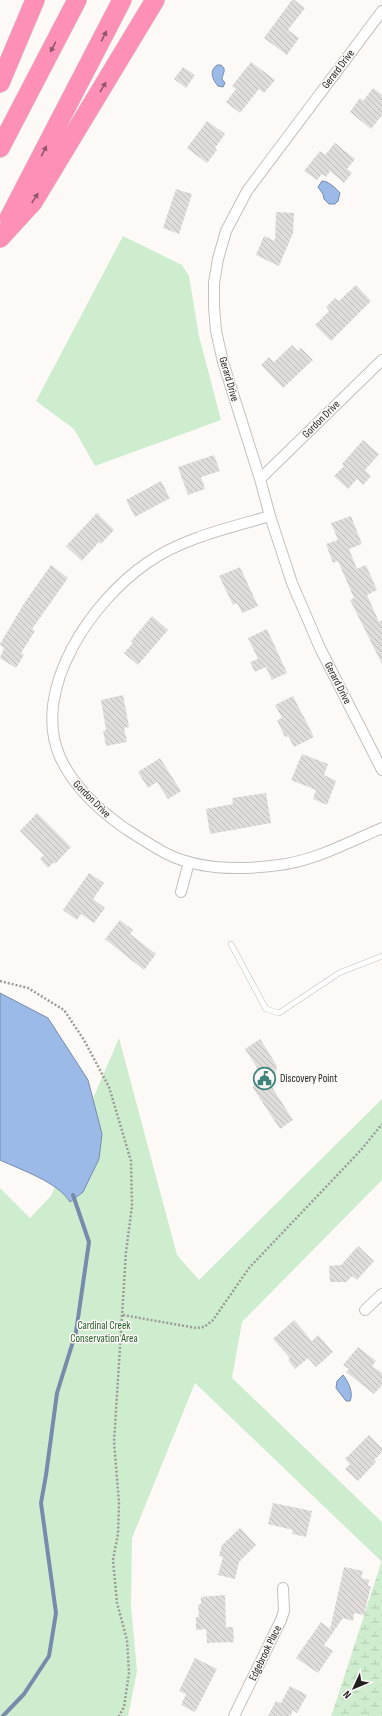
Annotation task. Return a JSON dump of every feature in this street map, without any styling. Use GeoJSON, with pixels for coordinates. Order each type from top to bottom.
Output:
{"type":"FeatureCollection","features":[{"type":"Feature","properties":{"kind":"highway"},"geometry":{"type":"LineString","coordinates":[[9,60],[28,0]]}},
{"type":"Feature","properties":{"kind":"highway"},"geometry":{"type":"LineString","coordinates":[[0,83],[34,0]]}},
{"type":"Feature","properties":{"kind":"highway"},"geometry":{"type":"LineString","coordinates":[[0,148],[77,0]]}},
{"type":"Feature","properties":{"kind":"highway"},"geometry":{"type":"LineString","coordinates":[[0,236],[122,0]]}},
{"type":"Feature","properties":{"kind":"highway"},"geometry":{"type":"LineString","coordinates":[[0,236],[33,202],[155,0]]}},
{"type":"Feature","properties":{"kind":"street","name":"Gerard Drive"},"geometry":{"type":"LineString","coordinates":[[382,11],[246,191],[226,231],[218,259],[214,283],[216,331],[224,362],[270,516],[292,583],[317,641],[382,770]]}},
{"type":"Feature","properties":{"kind":"street","name":"Gordon Drive"},"geometry":{"type":"LineString","coordinates":[[260,479],[382,360]]}},
{"type":"Feature","properties":{"kind":"street","name":"Gordon Drive"},"geometry":{"type":"LineString","coordinates":[[270,516],[208,534],[178,546],[148,562],[121,582],[99,607],[79,634],[57,682],[52,706],[53,732],[59,756],[72,778],[88,797],[119,824],[168,854],[189,862],[229,868],[281,865],[327,851],[382,828]]}},
{"type":"Feature","properties":{"kind":"street"},"geometry":{"type":"LineString","coordinates":[[181,892],[189,862]]}},
{"type":"Feature","properties":{"kind":"street"},"geometry":{"type":"LineString","coordinates":[[365,1310],[382,1294]]}},
{"type":"Feature","properties":{"kind":"street","name":"Edgebrook Place"},"geometry":{"type":"LineString","coordinates":[[234,1716],[281,1620],[284,1612],[283,1588]]}},
{"type":"Feature","properties":{"kind":"lane"},"geometry":{"type":"LineString","coordinates":[[231,944],[266,1009],[279,1013],[339,974],[382,956]]}},
{"type":"Feature","properties":{"kind":"path"},"geometry":{"type":"LineString","coordinates":[[0,981],[28,988],[64,1010],[84,1040],[109,1087],[131,1161],[132,1206],[126,1252],[114,1442],[119,1503],[118,1534],[113,1560],[117,1603],[127,1640],[129,1673],[124,1707],[119,1716]]}},
{"type":"Feature","properties":{"kind":"path"},"geometry":{"type":"LineString","coordinates":[[123,1315],[196,1328],[204,1327],[213,1320],[249,1268],[361,1150],[382,1124]]}},
{"type":"Feature","properties":{"kind":"green space"},"geometry":{"type":"Polygon","coordinates":[[[123,236],[182,265],[189,276],[199,336],[221,420],[95,466],[74,429],[36,401],[123,236]]]}},
{"type":"Feature","properties":{"kind":"green space","name":"Cardinal Creek Conservation Area"},"geometry":{"type":"Polygon","coordinates":[[[119,1038],[177,1255],[199,1280],[382,1099],[382,1180],[242,1322],[232,1378],[382,1522],[382,1562],[195,1383],[132,1538],[131,1606],[137,1671],[128,1716],[0,1716],[0,1188],[30,1218],[51,1196],[119,1038]]]}},
{"type":"Feature","properties":{"kind":"green space"},"geometry":{"type":"Polygon","coordinates":[[[382,1560],[382,1716],[331,1716],[335,1705],[382,1560]]]}},
{"type":"Feature","properties":{"kind":"water"},"geometry":{"type":"Polygon","coordinates":[[[221,65],[224,68],[222,79],[225,83],[223,87],[218,86],[212,75],[214,67],[221,65]]]}},
{"type":"Feature","properties":{"kind":"water"},"geometry":{"type":"Polygon","coordinates":[[[322,181],[332,185],[340,193],[338,201],[335,204],[329,204],[324,199],[323,194],[318,187],[322,181]]]}},
{"type":"Feature","properties":{"kind":"water"},"geometry":{"type":"Polygon","coordinates":[[[0,993],[48,1018],[88,1080],[102,1134],[99,1159],[83,1192],[70,1202],[57,1188],[28,1172],[0,1160],[0,993]]]}},
{"type":"Feature","properties":{"kind":"water"},"geometry":{"type":"Polygon","coordinates":[[[343,1375],[351,1391],[350,1401],[346,1401],[336,1388],[337,1381],[343,1375]]]}},
{"type":"Feature","properties":{"kind":"building"},"geometry":{"type":"Polygon","coordinates":[[[292,0],[305,8],[288,30],[299,38],[287,55],[264,38],[292,0]]]}},
{"type":"Feature","properties":{"kind":"building"},"geometry":{"type":"Polygon","coordinates":[[[251,62],[275,80],[264,93],[259,89],[240,113],[226,102],[236,89],[232,86],[251,62]]]}},
{"type":"Feature","properties":{"kind":"building"},"geometry":{"type":"Polygon","coordinates":[[[183,67],[195,75],[186,88],[174,79],[183,67]]]}},
{"type":"Feature","properties":{"kind":"building"},"geometry":{"type":"Polygon","coordinates":[[[373,88],[382,95],[382,115],[371,129],[350,112],[360,98],[363,101],[373,88]]]}},
{"type":"Feature","properties":{"kind":"building"},"geometry":{"type":"Polygon","coordinates":[[[207,121],[225,134],[215,148],[217,150],[207,163],[187,148],[207,121]]]}},
{"type":"Feature","properties":{"kind":"building"},"geometry":{"type":"Polygon","coordinates":[[[335,143],[355,159],[347,169],[352,173],[344,183],[330,171],[326,177],[322,174],[317,180],[304,171],[320,151],[325,155],[335,143]]]}},
{"type":"Feature","properties":{"kind":"building"},"geometry":{"type":"Polygon","coordinates":[[[176,189],[192,194],[179,234],[163,228],[176,189]]]}},
{"type":"Feature","properties":{"kind":"building"},"geometry":{"type":"Polygon","coordinates":[[[276,212],[294,213],[293,233],[279,266],[256,255],[264,236],[275,241],[276,212]]]}},
{"type":"Feature","properties":{"kind":"building"},"geometry":{"type":"Polygon","coordinates":[[[356,285],[371,301],[331,341],[315,325],[329,311],[326,307],[335,298],[339,301],[356,285]]]}},
{"type":"Feature","properties":{"kind":"building"},"geometry":{"type":"Polygon","coordinates":[[[292,345],[298,351],[301,348],[313,360],[283,388],[261,365],[269,357],[274,362],[292,345]]]}},
{"type":"Feature","properties":{"kind":"building"},"geometry":{"type":"Polygon","coordinates":[[[363,440],[379,454],[365,470],[371,476],[363,485],[357,479],[348,489],[334,476],[344,466],[342,464],[363,440]]]}},
{"type":"Feature","properties":{"kind":"building"},"geometry":{"type":"Polygon","coordinates":[[[214,455],[220,471],[201,477],[205,489],[188,495],[178,467],[214,455]]]}},
{"type":"Feature","properties":{"kind":"building"},"geometry":{"type":"Polygon","coordinates":[[[161,481],[170,498],[135,517],[126,500],[161,481]]]}},
{"type":"Feature","properties":{"kind":"building"},"geometry":{"type":"Polygon","coordinates":[[[97,513],[114,530],[101,544],[99,542],[82,561],[66,546],[97,513]]]}},
{"type":"Feature","properties":{"kind":"building"},"geometry":{"type":"Polygon","coordinates":[[[351,516],[362,544],[349,549],[357,569],[366,565],[377,590],[367,595],[379,622],[382,620],[382,664],[350,600],[354,598],[338,561],[333,563],[326,544],[338,540],[331,523],[351,516]]]}},
{"type":"Feature","properties":{"kind":"building"},"geometry":{"type":"Polygon","coordinates":[[[51,565],[68,578],[32,629],[35,631],[21,653],[24,655],[16,668],[0,658],[4,648],[0,644],[25,602],[51,565]]]}},
{"type":"Feature","properties":{"kind":"building"},"geometry":{"type":"Polygon","coordinates":[[[240,567],[258,606],[242,613],[237,603],[233,605],[219,576],[240,567]]]}},
{"type":"Feature","properties":{"kind":"building"},"geometry":{"type":"Polygon","coordinates":[[[152,616],[168,630],[138,665],[124,653],[133,643],[131,641],[152,616]]]}},
{"type":"Feature","properties":{"kind":"building"},"geometry":{"type":"Polygon","coordinates":[[[267,629],[287,673],[272,680],[266,667],[255,672],[250,662],[258,659],[248,638],[267,629]]]}},
{"type":"Feature","properties":{"kind":"building"},"geometry":{"type":"Polygon","coordinates":[[[123,695],[129,727],[124,728],[127,742],[106,746],[103,731],[106,730],[101,700],[123,695]]]}},
{"type":"Feature","properties":{"kind":"building"},"geometry":{"type":"Polygon","coordinates":[[[293,696],[314,737],[294,747],[288,736],[285,737],[277,720],[282,718],[275,705],[293,696]]]}},
{"type":"Feature","properties":{"kind":"building"},"geometry":{"type":"Polygon","coordinates":[[[302,754],[328,764],[324,775],[336,781],[327,805],[313,799],[316,790],[291,780],[302,754]]]}},
{"type":"Feature","properties":{"kind":"building"},"geometry":{"type":"Polygon","coordinates":[[[160,758],[181,791],[168,799],[157,782],[148,788],[138,772],[160,758]]]}},
{"type":"Feature","properties":{"kind":"building"},"geometry":{"type":"Polygon","coordinates":[[[266,793],[271,823],[210,834],[206,809],[233,804],[232,798],[266,793]]]}},
{"type":"Feature","properties":{"kind":"building"},"geometry":{"type":"Polygon","coordinates":[[[37,813],[71,847],[55,864],[54,862],[48,868],[40,859],[44,855],[20,831],[37,813]]]}},
{"type":"Feature","properties":{"kind":"building"},"geometry":{"type":"Polygon","coordinates":[[[89,873],[104,883],[93,899],[105,908],[94,923],[81,914],[77,920],[63,910],[89,873]]]}},
{"type":"Feature","properties":{"kind":"building"},"geometry":{"type":"Polygon","coordinates":[[[120,920],[133,930],[130,934],[156,954],[144,970],[105,939],[120,920]]]}},
{"type":"Feature","properties":{"kind":"building","name":"Discovery Point"},"geometry":{"type":"Polygon","coordinates":[[[260,1039],[277,1066],[272,1087],[293,1120],[280,1129],[253,1088],[258,1069],[245,1049],[260,1039]]]}},
{"type":"Feature","properties":{"kind":"building"},"geometry":{"type":"Polygon","coordinates":[[[358,1246],[374,1261],[357,1280],[352,1276],[346,1282],[330,1282],[329,1266],[341,1265],[358,1246]]]}},
{"type":"Feature","properties":{"kind":"building"},"geometry":{"type":"Polygon","coordinates":[[[294,1320],[312,1341],[318,1335],[333,1352],[316,1367],[308,1358],[295,1369],[288,1360],[290,1358],[273,1339],[294,1320]]]}},
{"type":"Feature","properties":{"kind":"building"},"geometry":{"type":"Polygon","coordinates":[[[358,1347],[376,1361],[372,1366],[382,1373],[382,1385],[374,1394],[346,1372],[349,1369],[343,1365],[358,1347]]]}},
{"type":"Feature","properties":{"kind":"building"},"geometry":{"type":"Polygon","coordinates":[[[369,1435],[382,1448],[382,1452],[374,1460],[376,1462],[358,1481],[345,1469],[350,1464],[345,1459],[369,1435]]]}},
{"type":"Feature","properties":{"kind":"building"},"geometry":{"type":"Polygon","coordinates":[[[273,1503],[312,1511],[306,1537],[292,1534],[293,1530],[268,1524],[273,1503]]]}},
{"type":"Feature","properties":{"kind":"building"},"geometry":{"type":"Polygon","coordinates":[[[240,1528],[256,1545],[239,1562],[235,1579],[218,1575],[223,1557],[219,1556],[222,1545],[240,1528]]]}},
{"type":"Feature","properties":{"kind":"building"},"geometry":{"type":"Polygon","coordinates":[[[344,1567],[363,1571],[361,1578],[369,1580],[368,1586],[371,1586],[364,1615],[354,1613],[353,1621],[343,1618],[324,1645],[333,1651],[318,1673],[296,1658],[321,1622],[330,1629],[344,1567]]]}},
{"type":"Feature","properties":{"kind":"building"},"geometry":{"type":"Polygon","coordinates":[[[225,1595],[226,1627],[233,1627],[234,1642],[207,1643],[206,1629],[196,1630],[196,1617],[199,1617],[198,1605],[201,1604],[201,1597],[225,1595]]]}},
{"type":"Feature","properties":{"kind":"building"},"geometry":{"type":"Polygon","coordinates":[[[195,1658],[217,1669],[195,1712],[181,1705],[186,1694],[179,1691],[195,1658]]]}},
{"type":"Feature","properties":{"kind":"building"},"geometry":{"type":"Polygon","coordinates":[[[290,1686],[307,1695],[297,1713],[293,1710],[290,1716],[268,1716],[276,1701],[281,1703],[290,1686]]]}},
{"type":"Feature","properties":{"kind":"waterway"},"geometry":{"type":"LineString","coordinates":[[3,1716],[24,1694],[49,1656],[56,1613],[41,1503],[57,1393],[76,1332],[89,1242],[73,1195]]}},
{"type":"Feature","properties":{"kind":"place","name":"Discovery Point"},"geometry":{"type":"Point","coordinates":[265,1078]}}]}
